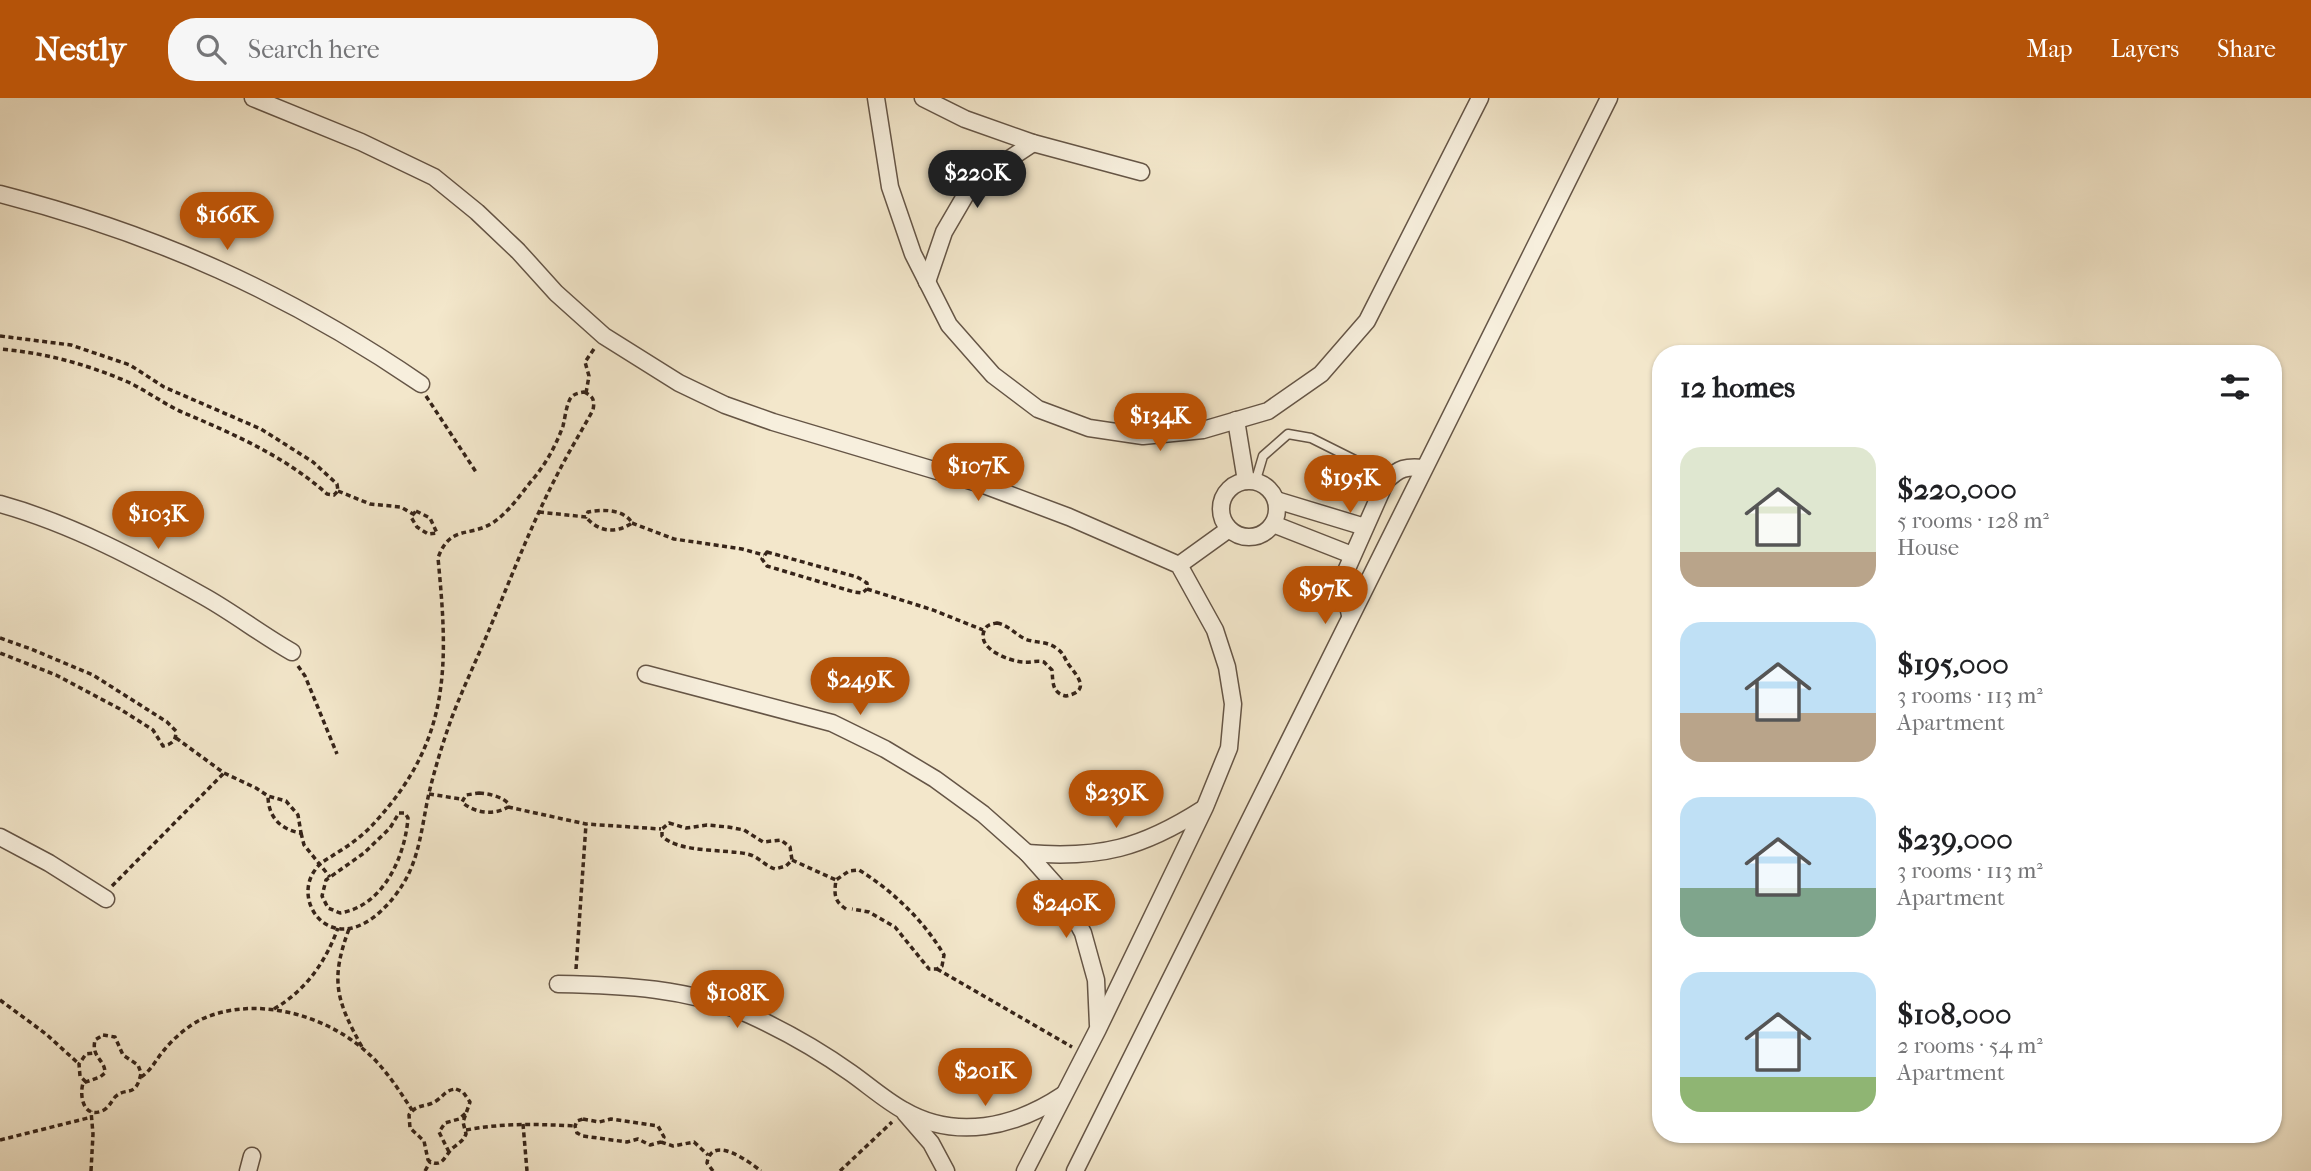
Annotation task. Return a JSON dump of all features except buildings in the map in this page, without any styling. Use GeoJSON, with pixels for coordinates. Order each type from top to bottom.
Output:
{"type":"FeatureCollection","features":[{"type":"Feature","properties":{"kind":"street"},"geometry":{"type":"LineString","coordinates":[[253,98],[361,142],[434,177],[486,220],[556,293],[604,336],[679,383],[725,405],[774,422],[984,485],[1069,517],[1179,565],[1215,630],[1227,667],[1233,704],[1229,748],[1205,807],[1098,1029],[1025,1171]]}},
{"type":"Feature","properties":{"kind":"street"},"geometry":{"type":"LineString","coordinates":[[876,98],[890,187],[913,254],[950,325],[993,375],[1038,409],[1089,428],[1143,436],[1203,430],[1268,411],[1321,374],[1367,321],[1480,98]]}},
{"type":"Feature","properties":{"kind":"street"},"geometry":{"type":"LineString","coordinates":[[923,98],[965,119],[1033,143],[1141,172]]}},
{"type":"Feature","properties":{"kind":"street"},"geometry":{"type":"LineString","coordinates":[[1075,1171],[1609,98]]}},
{"type":"Feature","properties":{"kind":"street"},"geometry":{"type":"LineString","coordinates":[[927,282],[944,232],[972,184],[1033,143]]}},
{"type":"Feature","properties":{"kind":"street"},"geometry":{"type":"LineString","coordinates":[[0,194],[119,228],[230,273],[359,342],[418,382]]}},
{"type":"Feature","properties":{"kind":"street"},"geometry":{"type":"LineString","coordinates":[[1236,420],[1250,482]]}},
{"type":"Feature","properties":{"kind":"street"},"geometry":{"type":"LineString","coordinates":[[1350,615],[1342,580],[1386,481],[1407,466],[1424,468]]}},
{"type":"Feature","properties":{"kind":"street"},"geometry":{"type":"LineString","coordinates":[[1250,482],[1269,490],[1276,500],[1277,513],[1273,524],[1264,533],[1252,537],[1239,536],[1229,529],[1222,518],[1221,506],[1234,485],[1250,482]]}},
{"type":"Feature","properties":{"kind":"street"},"geometry":{"type":"LineString","coordinates":[[1276,500],[1365,527]]}},
{"type":"Feature","properties":{"kind":"street"},"geometry":{"type":"LineString","coordinates":[[0,504],[51,522],[130,557],[207,598],[290,651]]}},
{"type":"Feature","properties":{"kind":"street"},"geometry":{"type":"LineString","coordinates":[[1273,524],[1352,555]]}},
{"type":"Feature","properties":{"kind":"street"},"geometry":{"type":"LineString","coordinates":[[1179,565],[1229,529]]}},
{"type":"Feature","properties":{"kind":"street"},"geometry":{"type":"LineString","coordinates":[[646,674],[832,723],[885,749],[935,779],[983,814],[1027,853],[1060,890],[1083,933],[1097,980],[1098,1029]]}},
{"type":"Feature","properties":{"kind":"street"},"geometry":{"type":"LineString","coordinates":[[1027,853],[1065,856],[1102,853],[1173,828],[1205,807]]}},
{"type":"Feature","properties":{"kind":"street"},"geometry":{"type":"LineString","coordinates":[[0,837],[50,863],[104,897]]}},
{"type":"Feature","properties":{"kind":"street"},"geometry":{"type":"LineString","coordinates":[[558,984],[606,984],[654,989],[702,999],[748,1014],[816,1051],[904,1111],[934,1123],[961,1127],[989,1126],[1016,1120],[1042,1109],[1065,1093]]}},
{"type":"Feature","properties":{"kind":"street"},"geometry":{"type":"LineString","coordinates":[[904,1111],[931,1143],[946,1171]]}},
{"type":"Feature","properties":{"kind":"lane"},"geometry":{"type":"LineString","coordinates":[[1250,482],[1263,456],[1288,434],[1311,438],[1361,463]]}},
{"type":"Feature","properties":{"kind":"path"},"geometry":{"type":"LineString","coordinates":[[0,336],[71,345],[130,365],[164,387],[261,429],[296,450],[336,482],[338,491]]}},
{"type":"Feature","properties":{"kind":"path"},"geometry":{"type":"LineString","coordinates":[[586,393],[589,376],[585,362],[604,336]]}},
{"type":"Feature","properties":{"kind":"path"},"geometry":{"type":"LineString","coordinates":[[0,349],[50,355],[130,383],[187,415],[222,428],[289,465],[327,494],[332,495],[338,491]]}},
{"type":"Feature","properties":{"kind":"path"},"geometry":{"type":"LineString","coordinates":[[418,382],[476,472]]}},
{"type":"Feature","properties":{"kind":"path"},"geometry":{"type":"LineString","coordinates":[[576,393],[586,393],[591,395],[595,402],[593,410],[539,512],[452,716],[429,794],[420,843],[404,884],[388,905],[370,919],[349,928],[326,925],[312,910],[307,896],[308,884],[319,864],[353,842],[390,806],[417,763],[431,731],[444,671],[439,558],[442,549],[454,535],[484,528],[504,513],[543,466],[557,442],[570,399],[576,393]]}},
{"type":"Feature","properties":{"kind":"path"},"geometry":{"type":"LineString","coordinates":[[338,491],[370,504],[401,507],[413,514]]}},
{"type":"Feature","properties":{"kind":"path"},"geometry":{"type":"LineString","coordinates":[[586,517],[588,512],[605,510],[626,516],[632,523],[674,539],[764,555],[771,552],[857,577],[865,582],[867,589]]}},
{"type":"Feature","properties":{"kind":"path"},"geometry":{"type":"LineString","coordinates":[[416,511],[426,515],[434,523],[437,533],[428,534],[422,531],[411,517],[413,514],[416,511]]}},
{"type":"Feature","properties":{"kind":"path"},"geometry":{"type":"LineString","coordinates":[[539,512],[586,517],[596,527],[604,530],[626,527],[632,523]]}},
{"type":"Feature","properties":{"kind":"path"},"geometry":{"type":"LineString","coordinates":[[764,555],[764,563],[767,566],[854,592],[862,593],[867,589]]}},
{"type":"Feature","properties":{"kind":"path"},"geometry":{"type":"LineString","coordinates":[[867,589],[984,630]]}},
{"type":"Feature","properties":{"kind":"path"},"geometry":{"type":"LineString","coordinates":[[992,624],[1003,624],[1024,639],[1053,646],[1064,655],[1079,675],[1080,686],[1077,692],[1066,696],[1056,691],[1052,670],[1044,662],[1018,662],[994,652],[983,640],[984,630],[992,624]]}},
{"type":"Feature","properties":{"kind":"path"},"geometry":{"type":"LineString","coordinates":[[0,638],[93,675],[167,722],[176,731],[176,738],[171,744],[163,746],[153,730],[120,709],[56,675],[0,653]]}},
{"type":"Feature","properties":{"kind":"path"},"geometry":{"type":"LineString","coordinates":[[290,651],[305,676],[337,754]]}},
{"type":"Feature","properties":{"kind":"path"},"geometry":{"type":"LineString","coordinates":[[176,738],[224,773],[291,805],[298,815],[304,845],[330,877]]}},
{"type":"Feature","properties":{"kind":"path"},"geometry":{"type":"LineString","coordinates":[[104,897],[224,773]]}},
{"type":"Feature","properties":{"kind":"path"},"geometry":{"type":"LineString","coordinates":[[429,794],[461,799],[467,806],[485,812],[494,813],[508,807],[586,824],[662,829],[669,823],[686,828],[707,825],[735,828],[744,830],[763,842],[780,840],[790,847],[792,860]]}},
{"type":"Feature","properties":{"kind":"path"},"geometry":{"type":"LineString","coordinates":[[461,799],[466,795],[491,794],[503,799],[508,803],[508,807]]}},
{"type":"Feature","properties":{"kind":"path"},"geometry":{"type":"LineString","coordinates":[[268,796],[270,811],[279,824],[301,833]]}},
{"type":"Feature","properties":{"kind":"path"},"geometry":{"type":"LineString","coordinates":[[399,813],[405,813],[408,817],[405,845],[395,868],[381,888],[364,904],[340,914],[328,908],[322,896],[322,889],[330,877],[376,843],[399,813]]}},
{"type":"Feature","properties":{"kind":"path"},"geometry":{"type":"LineString","coordinates":[[575,985],[586,824]]}},
{"type":"Feature","properties":{"kind":"path"},"geometry":{"type":"LineString","coordinates":[[662,829],[664,838],[679,845],[747,854],[775,869],[786,866],[792,860]]}},
{"type":"Feature","properties":{"kind":"path"},"geometry":{"type":"LineString","coordinates":[[792,860],[836,880]]}},
{"type":"Feature","properties":{"kind":"path"},"geometry":{"type":"LineString","coordinates":[[937,969],[945,961],[937,942],[917,918],[859,870],[849,871],[836,880],[836,901],[849,909],[869,912],[895,927],[926,966],[937,969],[1085,1055]]}},
{"type":"Feature","properties":{"kind":"path"},"geometry":{"type":"LineString","coordinates":[[273,1010],[313,976],[329,952],[338,928]]}},
{"type":"Feature","properties":{"kind":"path"},"geometry":{"type":"LineString","coordinates":[[349,928],[338,964],[338,984],[343,1010],[363,1049]]}},
{"type":"Feature","properties":{"kind":"path"},"geometry":{"type":"LineString","coordinates":[[0,1000],[46,1034],[79,1064]]}},
{"type":"Feature","properties":{"kind":"path"},"geometry":{"type":"LineString","coordinates":[[91,1111],[106,1109],[118,1095],[130,1092],[141,1077],[149,1072],[166,1047],[202,1020],[245,1007],[296,1014],[325,1025],[363,1049],[388,1073],[412,1110]]}},
{"type":"Feature","properties":{"kind":"path"},"geometry":{"type":"LineString","coordinates":[[91,1171],[92,1117],[91,1111],[81,1102],[80,1093],[86,1082],[105,1073],[105,1066],[94,1053],[95,1040],[103,1035],[115,1037],[123,1055],[138,1065],[141,1077]]}},
{"type":"Feature","properties":{"kind":"path"},"geometry":{"type":"LineString","coordinates":[[86,1082],[80,1076],[79,1064],[86,1055],[94,1053]]}},
{"type":"Feature","properties":{"kind":"path"},"geometry":{"type":"LineString","coordinates":[[456,1089],[470,1102],[463,1122],[466,1130],[462,1142],[440,1163],[430,1162],[425,1153],[424,1141],[410,1128],[409,1115],[418,1106],[438,1100],[447,1090],[456,1089]]}},
{"type":"Feature","properties":{"kind":"path"},"geometry":{"type":"LineString","coordinates":[[840,1171],[904,1111]]}},
{"type":"Feature","properties":{"kind":"path"},"geometry":{"type":"LineString","coordinates":[[449,1152],[439,1132],[445,1123],[459,1119],[468,1112]]}},
{"type":"Feature","properties":{"kind":"path"},"geometry":{"type":"LineString","coordinates":[[0,1140],[92,1117]]}},
{"type":"Feature","properties":{"kind":"path"},"geometry":{"type":"LineString","coordinates":[[661,1142],[664,1137],[658,1126],[611,1119],[599,1122],[583,1119],[577,1121],[575,1126],[577,1133],[583,1136],[627,1142],[638,1139],[650,1145],[661,1142],[673,1146],[694,1142],[708,1155]]}},
{"type":"Feature","properties":{"kind":"path"},"geometry":{"type":"LineString","coordinates":[[466,1130],[523,1124],[575,1126]]}},
{"type":"Feature","properties":{"kind":"path"},"geometry":{"type":"LineString","coordinates":[[523,1124],[527,1171]]}},
{"type":"Feature","properties":{"kind":"path"},"geometry":{"type":"LineString","coordinates":[[713,1171],[707,1163],[708,1155],[713,1150],[720,1149],[732,1153],[761,1171]]}},
{"type":"Feature","properties":{"kind":"path"},"geometry":{"type":"LineString","coordinates":[[425,1171],[430,1162]]}}]}
